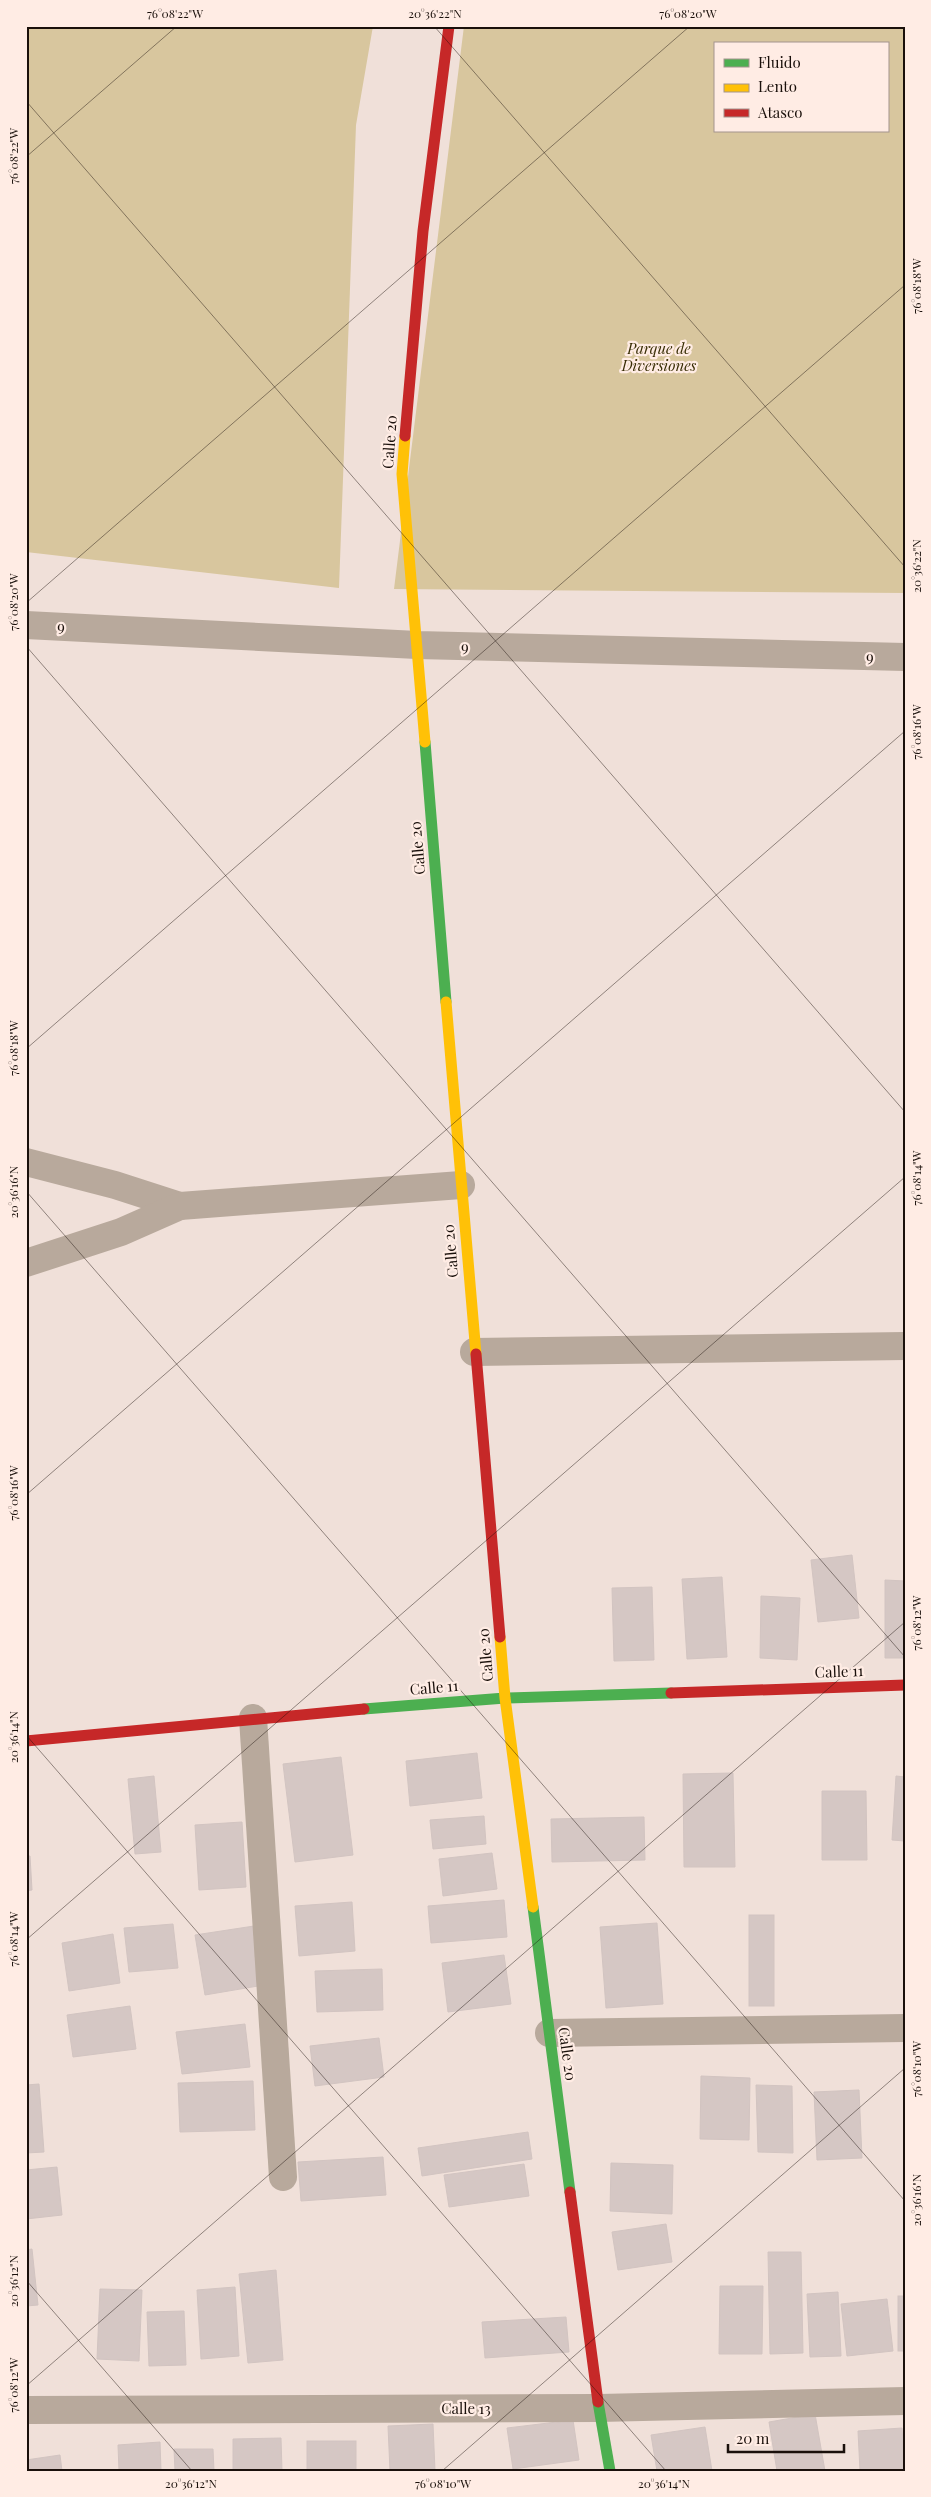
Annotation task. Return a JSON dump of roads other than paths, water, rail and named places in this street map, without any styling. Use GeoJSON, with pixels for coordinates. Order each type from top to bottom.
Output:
{"type":"FeatureCollection","features":[{"type":"Feature","properties":{"kind":"street","name":"Calle 20"},"geometry":{"type":"LineString","coordinates":[[449,26],[423,231],[402,474],[474,1352],[505,1698],[599,2408],[610,2471]]}},
{"type":"Feature","properties":{"kind":"street","name":"9"},"geometry":{"type":"LineString","coordinates":[[26,625],[417,645],[905,657]]}},
{"type":"Feature","properties":{"kind":"street"},"geometry":{"type":"LineString","coordinates":[[26,1162],[114,1185],[180,1206]]}},
{"type":"Feature","properties":{"kind":"street"},"geometry":{"type":"LineString","coordinates":[[26,1263],[121,1232],[180,1206],[461,1184]]}},
{"type":"Feature","properties":{"kind":"street"},"geometry":{"type":"LineString","coordinates":[[474,1352],[905,1346]]}},
{"type":"Feature","properties":{"kind":"street","name":"Calle 11"},"geometry":{"type":"LineString","coordinates":[[26,1741],[252,1718],[505,1698],[905,1685]]}},
{"type":"Feature","properties":{"kind":"street"},"geometry":{"type":"LineString","coordinates":[[252,1718],[283,2177]]}},
{"type":"Feature","properties":{"kind":"street"},"geometry":{"type":"LineString","coordinates":[[549,2033],[905,2028]]}},
{"type":"Feature","properties":{"kind":"street","name":"Calle 13"},"geometry":{"type":"LineString","coordinates":[[26,2410],[599,2408],[905,2401]]}},
{"type":"Feature","properties":{"kind":"park label","name":"Parque de Diversiones"},"geometry":{"type":"Point","coordinates":[659,358]}}]}
